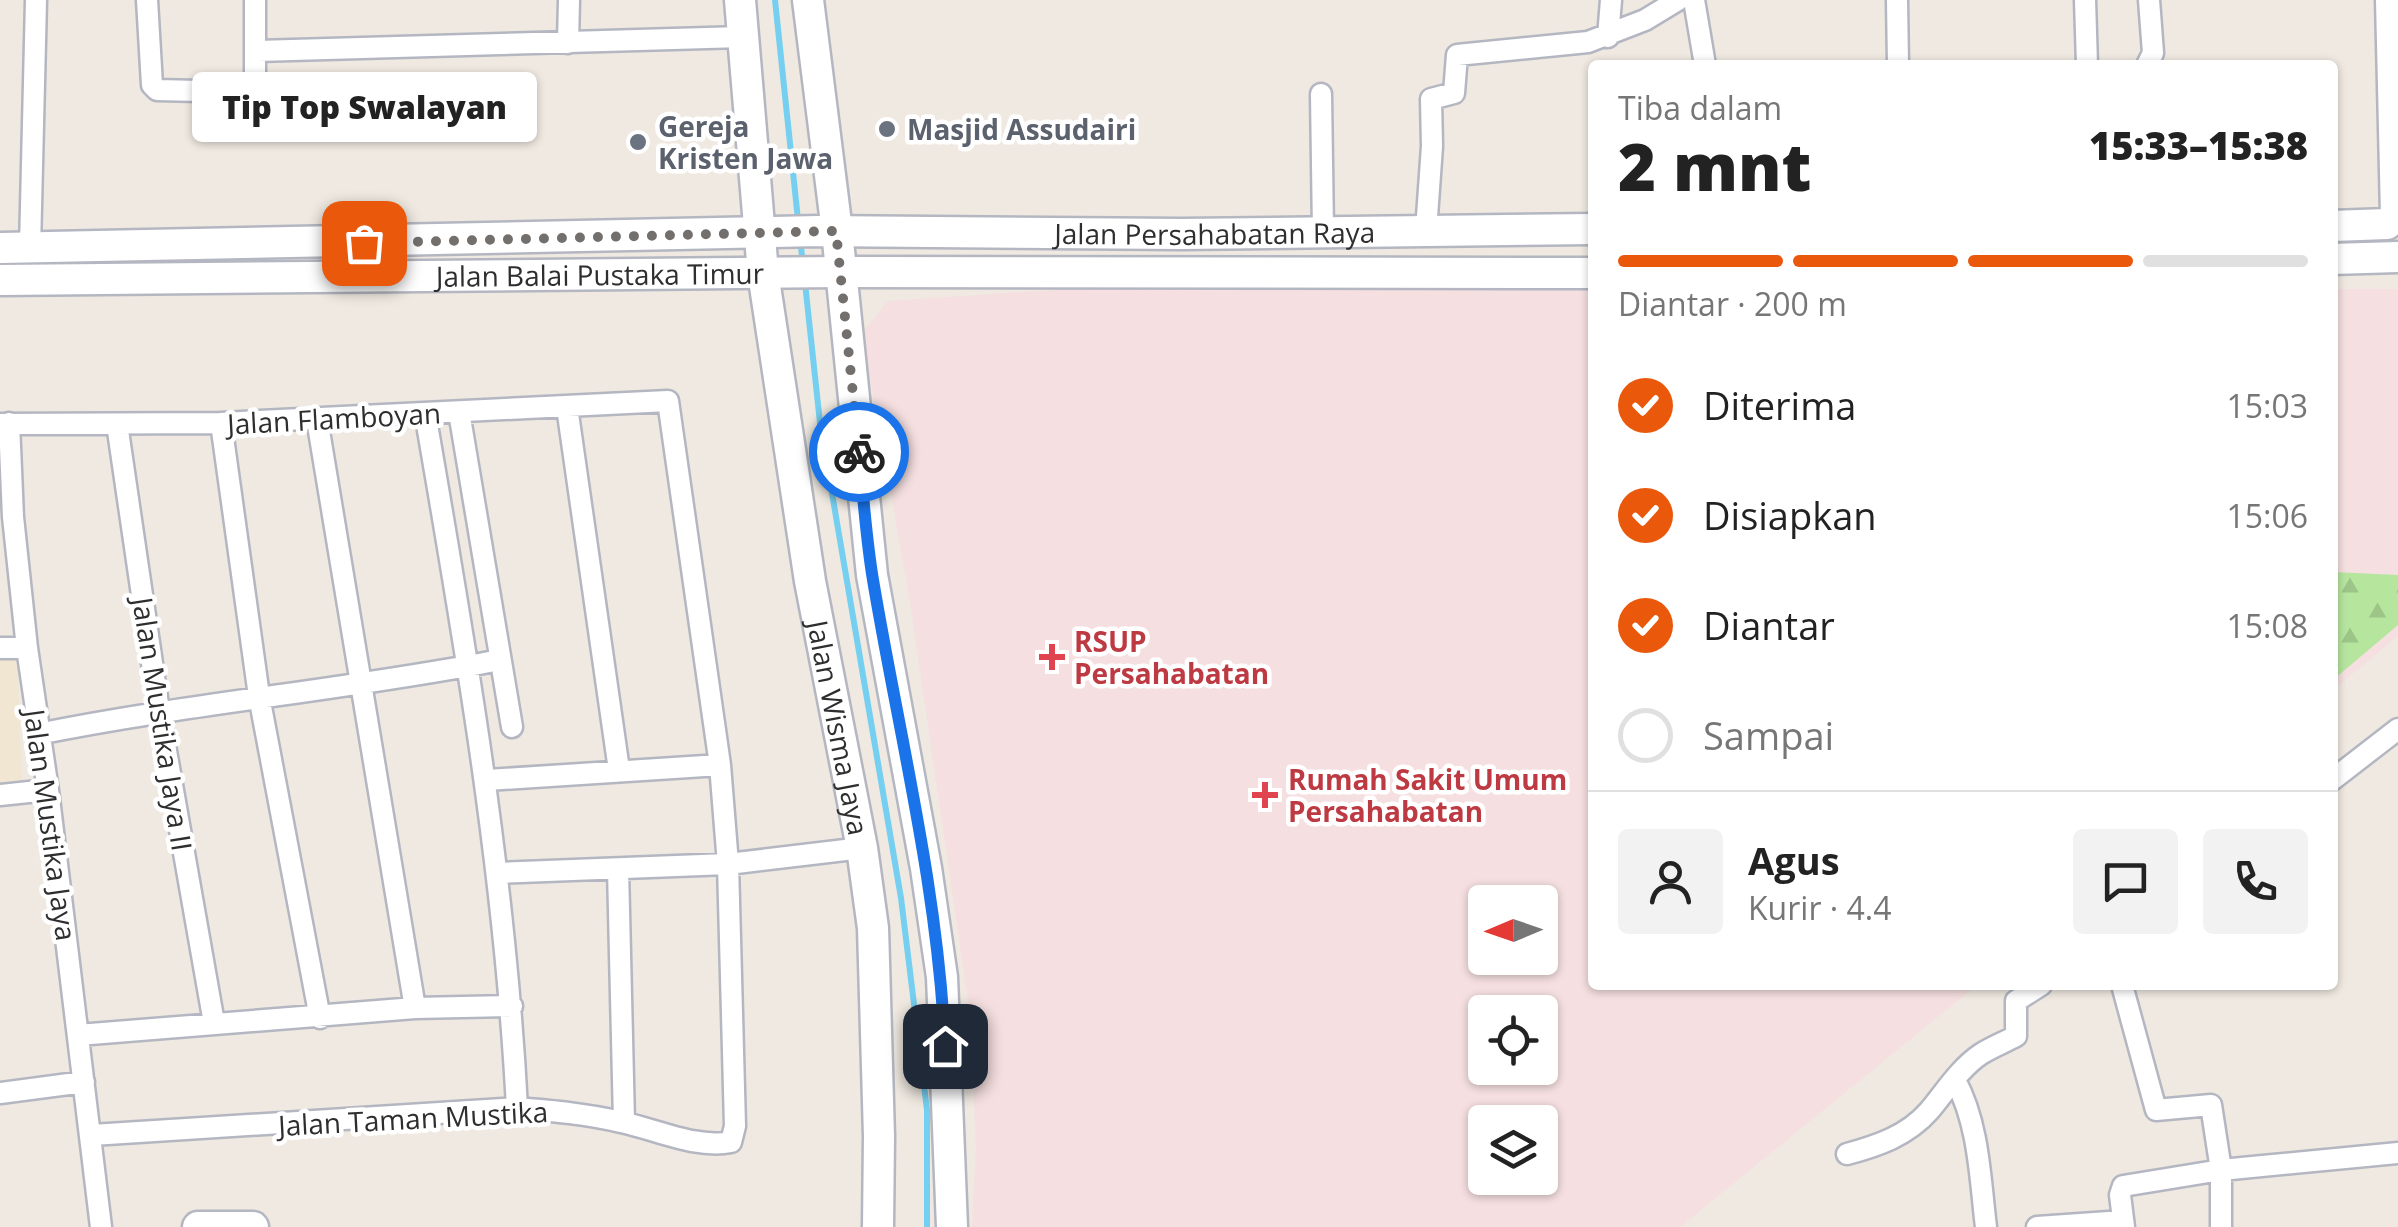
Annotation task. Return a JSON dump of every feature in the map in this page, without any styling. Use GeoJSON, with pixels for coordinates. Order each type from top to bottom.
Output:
{"type":"FeatureCollection","features":[{"type":"Feature","properties":{"kind":"street"},"geometry":{"type":"LineString","coordinates":[[15,248],[36,0]]}},
{"type":"Feature","properties":{"kind":"street"},"geometry":{"type":"LineString","coordinates":[[148,0],[152,86],[157,90],[243,92],[249,91],[254,82],[256,0]]}},
{"type":"Feature","properties":{"kind":"street"},"geometry":{"type":"LineString","coordinates":[[568,44],[569,0]]}},
{"type":"Feature","properties":{"kind":"street","name":"Jalan Wisma Jaya"},"geometry":{"type":"LineString","coordinates":[[740,0],[769,273],[810,581],[874,928],[878,1227]]}},
{"type":"Feature","properties":{"kind":"street"},"geometry":{"type":"LineString","coordinates":[[1608,37],[1611,0]]}},
{"type":"Feature","properties":{"kind":"street"},"geometry":{"type":"LineString","coordinates":[[1426,231],[1431,99],[1454,93],[1457,56],[1558,47],[1608,37],[1678,0]]}},
{"type":"Feature","properties":{"kind":"street"},"geometry":{"type":"LineString","coordinates":[[1694,0],[1704,60]]}},
{"type":"Feature","properties":{"kind":"street"},"geometry":{"type":"LineString","coordinates":[[1896,0],[1898,60]]}},
{"type":"Feature","properties":{"kind":"street"},"geometry":{"type":"LineString","coordinates":[[2085,0],[2087,60]]}},
{"type":"Feature","properties":{"kind":"street"},"geometry":{"type":"LineString","coordinates":[[2149,0],[2154,53],[2150,60]]}},
{"type":"Feature","properties":{"kind":"street"},"geometry":{"type":"LineString","coordinates":[[2338,226],[2387,224],[2396,215],[2391,0]]}},
{"type":"Feature","properties":{"kind":"street"},"geometry":{"type":"LineString","coordinates":[[815,2],[827,231],[872,575],[942,977],[952,1227]]}},
{"type":"Feature","properties":{"kind":"street"},"geometry":{"type":"LineString","coordinates":[[257,51],[742,37]]}},
{"type":"Feature","properties":{"kind":"street"},"geometry":{"type":"LineString","coordinates":[[1321,94],[1323,232]]}},
{"type":"Feature","properties":{"kind":"street","name":"Jalan Persahabatan Raya"},"geometry":{"type":"LineString","coordinates":[[827,231],[1095,230],[1182,234],[1588,229]]}},
{"type":"Feature","properties":{"kind":"street"},"geometry":{"type":"LineString","coordinates":[[1095,230],[1096,272]]}},
{"type":"Feature","properties":{"kind":"street","name":"Jalan Balai Pustaka Timur"},"geometry":{"type":"LineString","coordinates":[[15,248],[827,231]]}},
{"type":"Feature","properties":{"kind":"street"},"geometry":{"type":"LineString","coordinates":[[2338,259],[2398,257]]}},
{"type":"Feature","properties":{"kind":"street","name":"Jalan Balai Pustaka Timur"},"geometry":{"type":"LineString","coordinates":[[0,280],[834,272]]}},
{"type":"Feature","properties":{"kind":"street","name":"Jalan Persahabatan Raya"},"geometry":{"type":"LineString","coordinates":[[834,272],[1588,273]]}},
{"type":"Feature","properties":{"kind":"street","name":"Jalan Flamboyan"},"geometry":{"type":"LineString","coordinates":[[5,423],[222,423],[668,401],[720,765]]}},
{"type":"Feature","properties":{"kind":"street"},"geometry":{"type":"LineString","coordinates":[[566,407],[619,770]]}},
{"type":"Feature","properties":{"kind":"street"},"geometry":{"type":"LineString","coordinates":[[459,412],[512,727]]}},
{"type":"Feature","properties":{"kind":"street"},"geometry":{"type":"LineString","coordinates":[[425,413],[487,780],[512,1006],[518,1108]]}},
{"type":"Feature","properties":{"kind":"street"},"geometry":{"type":"LineString","coordinates":[[316,419],[415,1008]]}},
{"type":"Feature","properties":{"kind":"street","name":"Jalan Mustika Jaya"},"geometry":{"type":"LineString","coordinates":[[5,423],[6,518],[48,790],[101,1227]]}},
{"type":"Feature","properties":{"kind":"street"},"geometry":{"type":"LineString","coordinates":[[222,423],[260,696],[320,1018]]}},
{"type":"Feature","properties":{"kind":"street","name":"Jalan Mustika Jaya II"},"geometry":{"type":"LineString","coordinates":[[118,424],[159,710],[214,1024]]}},
{"type":"Feature","properties":{"kind":"street"},"geometry":{"type":"LineString","coordinates":[[0,648],[26,648]]}},
{"type":"Feature","properties":{"kind":"street"},"geometry":{"type":"LineString","coordinates":[[38,734],[159,710],[360,684],[500,660]]}},
{"type":"Feature","properties":{"kind":"street"},"geometry":{"type":"LineString","coordinates":[[2338,775],[2398,729]]}},
{"type":"Feature","properties":{"kind":"street"},"geometry":{"type":"LineString","coordinates":[[487,780],[720,765],[728,864]]}},
{"type":"Feature","properties":{"kind":"street"},"geometry":{"type":"LineString","coordinates":[[0,795],[48,790]]}},
{"type":"Feature","properties":{"kind":"street"},"geometry":{"type":"LineString","coordinates":[[498,873],[728,864],[862,848]]}},
{"type":"Feature","properties":{"kind":"street","name":"Jalan Taman Mustika"},"geometry":{"type":"LineString","coordinates":[[92,1135],[518,1108],[582,1114],[693,1140],[731,1142],[735,1126],[728,864]]}},
{"type":"Feature","properties":{"kind":"street"},"geometry":{"type":"LineString","coordinates":[[618,869],[624,1122]]}},
{"type":"Feature","properties":{"kind":"street"},"geometry":{"type":"LineString","coordinates":[[1846,1154],[1880,1145],[1906,1130],[1983,1052],[2016,1036],[2016,1001],[2033,990]]}},
{"type":"Feature","properties":{"kind":"street"},"geometry":{"type":"LineString","coordinates":[[2123,990],[2154,1108],[2158,1111],[2210,1105],[2221,1170],[2221,1227]]}},
{"type":"Feature","properties":{"kind":"street"},"geometry":{"type":"LineString","coordinates":[[78,1035],[415,1008],[512,1006]]}},
{"type":"Feature","properties":{"kind":"street"},"geometry":{"type":"LineString","coordinates":[[1955,1080],[1975,1143],[1986,1227]]}},
{"type":"Feature","properties":{"kind":"street"},"geometry":{"type":"LineString","coordinates":[[0,1093],[84,1082]]}},
{"type":"Feature","properties":{"kind":"street"},"geometry":{"type":"LineString","coordinates":[[2037,1227],[2123,1224],[2123,1186],[2221,1170],[2398,1153]]}},
{"type":"Feature","properties":{"kind":"street"},"geometry":{"type":"LineString","coordinates":[[198,1227],[252,1227]]}},
{"type":"Feature","properties":{"kind":"shaded area","name":"Rumah Sakit Umum Persahabatan"},"geometry":{"type":"Polygon","coordinates":[[[1366,283],[1588,284],[1588,990],[1971,990],[1680,1227],[972,1227],[976,1148],[970,1015],[910,601],[862,333],[888,301],[1052,290],[1366,283]]]}},
{"type":"Feature","properties":{"kind":"shaded area"},"geometry":{"type":"Polygon","coordinates":[[[2338,289],[2398,289],[2398,636],[2338,686],[2338,289]]]}},
{"type":"Feature","properties":{"kind":"shaded area"},"geometry":{"type":"Polygon","coordinates":[[[17,657],[22,783],[0,783],[0,658],[17,657]]]}},
{"type":"Feature","properties":{"kind":"green space"},"geometry":{"type":"Polygon","coordinates":[[[2338,572],[2398,575],[2398,625],[2338,676],[2338,572]]]}},
{"type":"Feature","properties":{"kind":"waterway"},"geometry":{"type":"LineString","coordinates":[[775,0],[798,220]]}},
{"type":"Feature","properties":{"kind":"waterway"},"geometry":{"type":"LineString","coordinates":[[800,238],[803,265]]}},
{"type":"Feature","properties":{"kind":"waterway"},"geometry":{"type":"LineString","coordinates":[[805,283],[820,423],[901,898],[927,1110],[927,1227]]}},
{"type":"Feature","properties":{"kind":"way so far"},"geometry":{"type":"LineString","coordinates":[[364,243],[836,231],[859,452]]}},
{"type":"Feature","properties":{"kind":"place","name":"Masjid Assudairi"},"geometry":{"type":"Point","coordinates":[887,129]}},
{"type":"Feature","properties":{"kind":"place","name":"Gereja Kristen Jawa"},"geometry":{"type":"Point","coordinates":[638,142]}},
{"type":"Feature","properties":{"kind":"place","name":"Tip Top Swalayan"},"geometry":{"type":"Point","coordinates":[364,243]}},
{"type":"Feature","properties":{"kind":"place","name":"RSUP Persahabatan"},"geometry":{"type":"Point","coordinates":[1052,657]}},
{"type":"Feature","properties":{"kind":"place","name":"Rumah Sakit Umum Persahabatan"},"geometry":{"type":"Point","coordinates":[1265,795]}},
{"type":"Feature","properties":{"kind":"route"},"geometry":{"type":"LineString","coordinates":[[859,452],[872,575],[942,977],[945,1046]]}}]}
